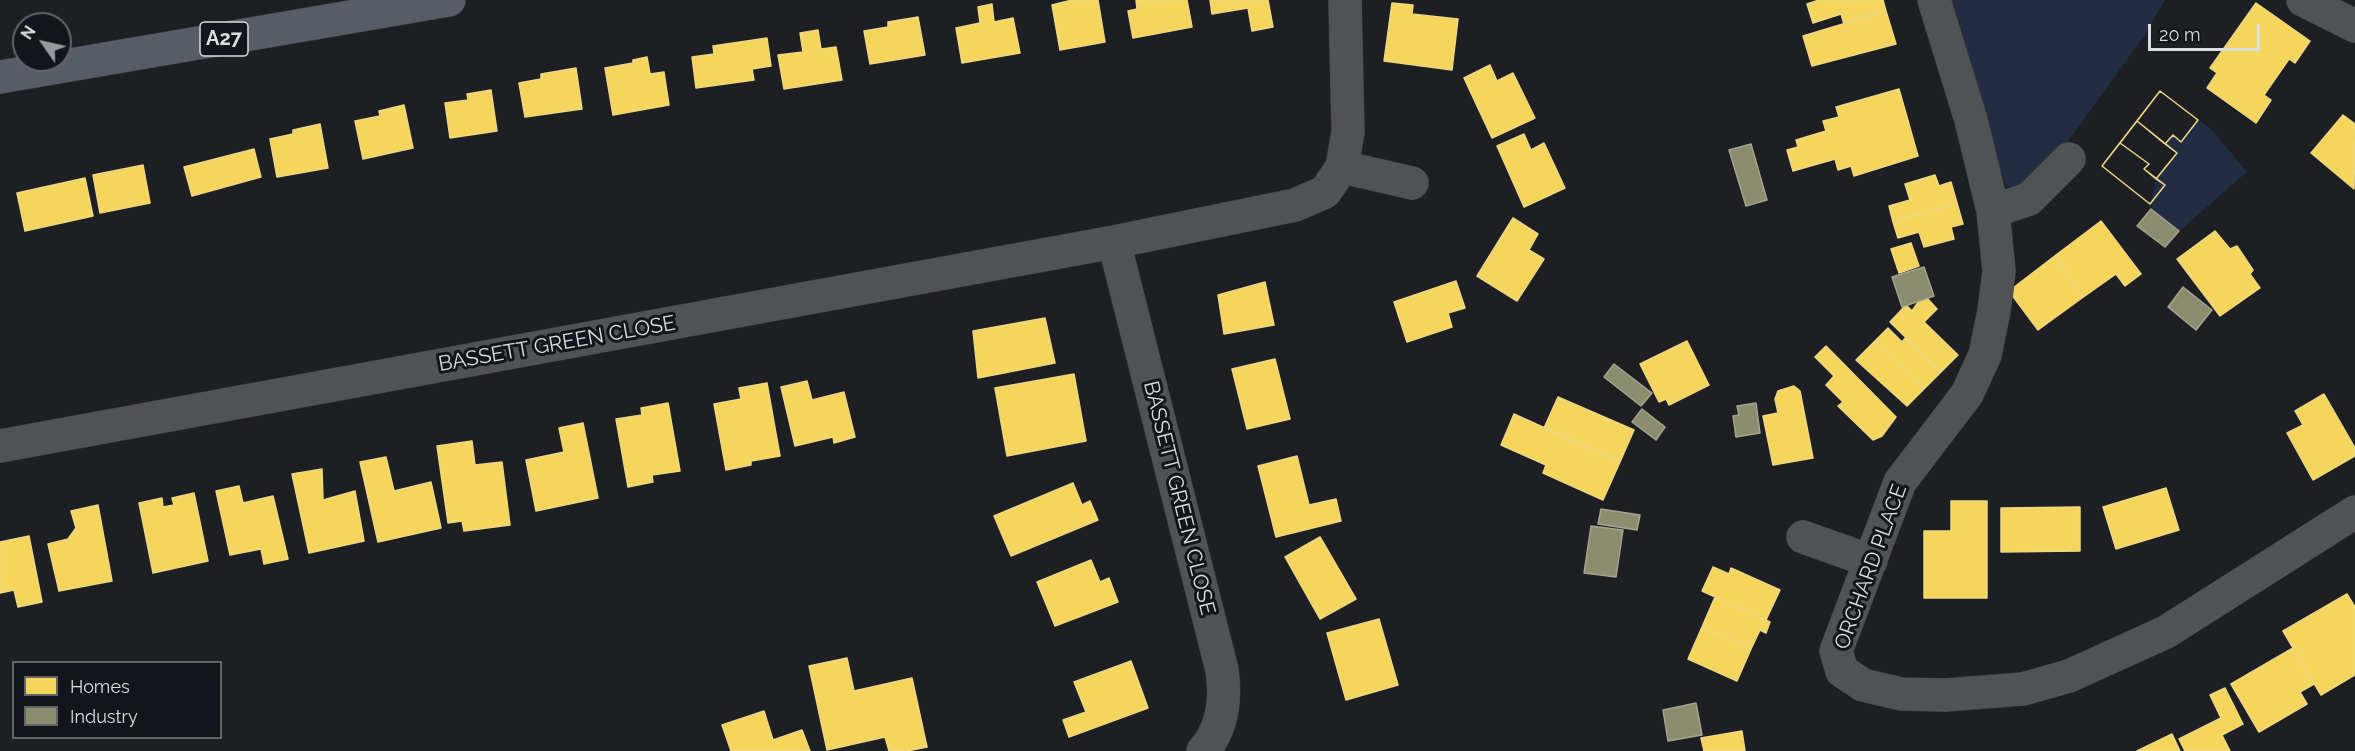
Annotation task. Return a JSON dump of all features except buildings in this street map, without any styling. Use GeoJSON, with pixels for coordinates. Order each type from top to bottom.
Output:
{"type":"FeatureCollection","features":[{"type":"Feature","properties":{"kind":"main road","name":"A27"},"geometry":{"type":"LineString","coordinates":[[0,77],[448,0]]}},
{"type":"Feature","properties":{"kind":"street","name":"BASSETT GREEN CLOSE"},"geometry":{"type":"LineString","coordinates":[[0,446],[1114,242],[1296,205],[1325,192],[1342,167],[1348,132],[1345,0]]}},
{"type":"Feature","properties":{"kind":"street","name":"ORCHARD PLACE"},"geometry":{"type":"LineString","coordinates":[[1934,0],[1971,120],[1993,211],[1999,271],[1985,355],[1967,394],[1900,482],[1836,651],[1842,671],[1863,685],[1901,694],[1983,694],[2023,689],[2069,676],[2166,632],[2355,512]]}},
{"type":"Feature","properties":{"kind":"street"},"geometry":{"type":"LineString","coordinates":[[2303,0],[2355,26]]}},
{"type":"Feature","properties":{"kind":"street"},"geometry":{"type":"LineString","coordinates":[[1993,211],[2029,199],[2069,159]]}},
{"type":"Feature","properties":{"kind":"street"},"geometry":{"type":"LineString","coordinates":[[1342,167],[1412,183]]}},
{"type":"Feature","properties":{"kind":"street","name":"BASSETT GREEN CLOSE"},"geometry":{"type":"LineString","coordinates":[[1114,242],[1222,670],[1226,694],[1224,703],[1211,743],[1203,751]]}},
{"type":"Feature","properties":{"kind":"street"},"geometry":{"type":"LineString","coordinates":[[1803,537],[1871,561]]}},
{"type":"Feature","properties":{"kind":"shaded area"},"geometry":{"type":"Polygon","coordinates":[[[1951,0],[2165,0],[2144,36],[2060,153],[2019,187],[2006,187],[1990,140],[1951,0]]]}},
{"type":"Feature","properties":{"kind":"shaded area"},"geometry":{"type":"Polygon","coordinates":[[[2198,120],[2212,130],[2247,172],[2179,231],[2151,209],[2153,206],[2150,204],[2156,179],[2176,153],[2165,144],[2173,135],[2181,141],[2198,120]]]}}]}
